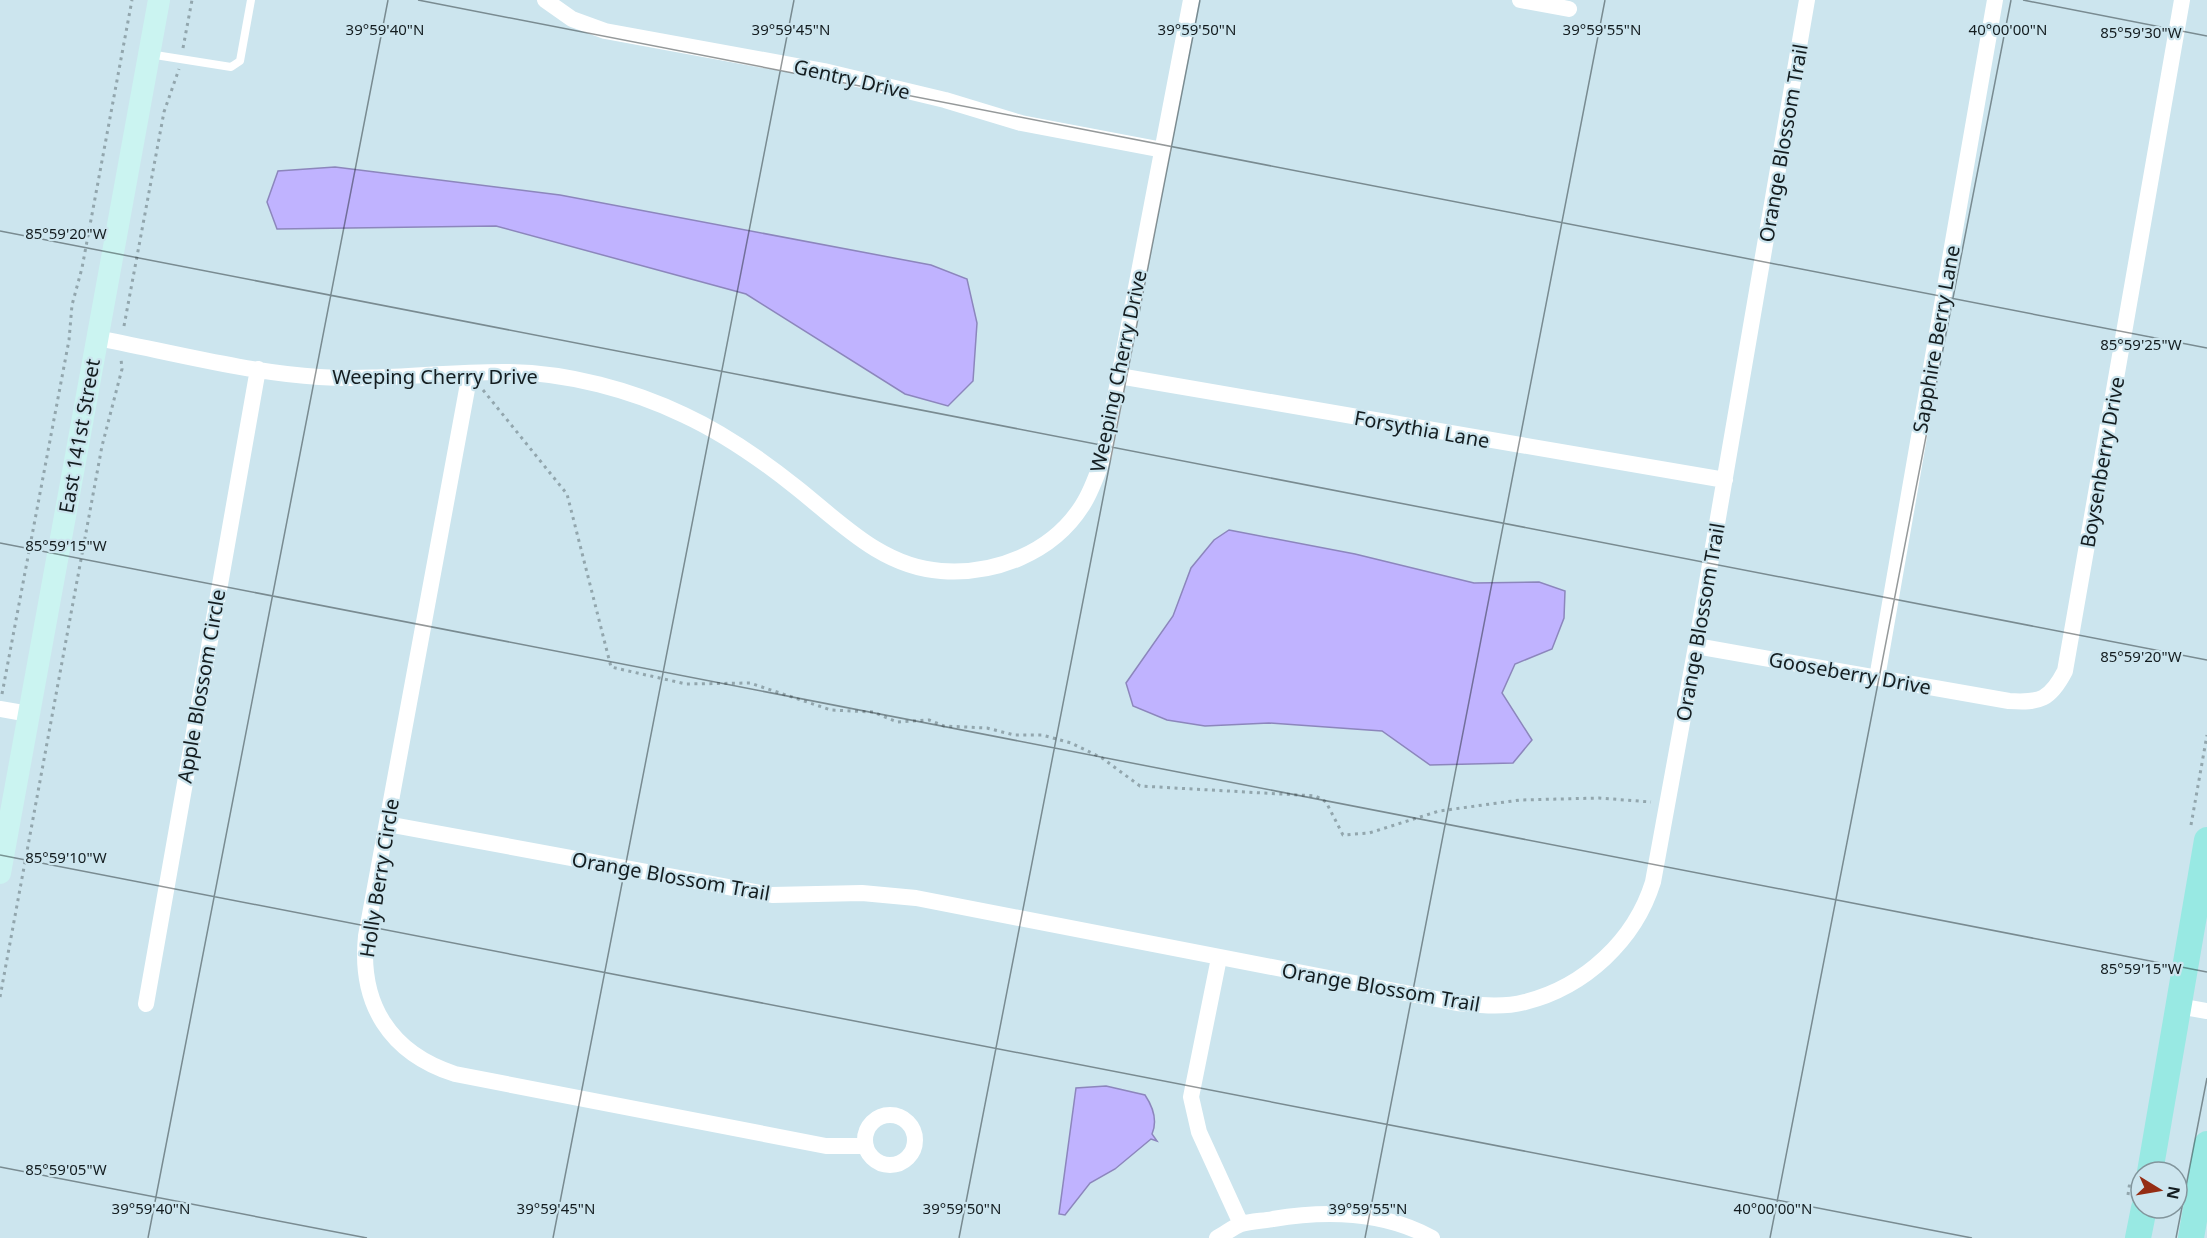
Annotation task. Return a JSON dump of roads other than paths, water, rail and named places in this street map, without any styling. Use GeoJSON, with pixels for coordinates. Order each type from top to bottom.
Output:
{"type":"FeatureCollection","features":[{"type":"Feature","properties":{"kind":"main road"},"geometry":{"type":"LineString","coordinates":[[2152,1160],[2207,840]]}},
{"type":"Feature","properties":{"kind":"main road"},"geometry":{"type":"LineString","coordinates":[[2191,1238],[2207,1144]]}},
{"type":"Feature","properties":{"kind":"main road"},"geometry":{"type":"LineString","coordinates":[[2139,1238],[2142,1220]]}},
{"type":"Feature","properties":{"kind":"street","name":"East 141st Street"},"geometry":{"type":"LineString","coordinates":[[0,873],[159,0]]}},
{"type":"Feature","properties":{"kind":"street","name":"Gentry Drive"},"geometry":{"type":"LineString","coordinates":[[545,0],[572,19],[605,31],[824,71],[945,100],[1021,123],[1163,150]]}},
{"type":"Feature","properties":{"kind":"street","name":"Weeping Cherry Drive"},"geometry":{"type":"LineString","coordinates":[[97,338],[258,369],[332,377],[513,372],[563,378],[643,398],[684,414],[759,459],[863,543],[910,566],[939,571],[974,571],[1005,564],[1031,553],[1053,538],[1069,523],[1094,484],[1104,455],[1191,0]]}},
{"type":"Feature","properties":{"kind":"street"},"geometry":{"type":"LineString","coordinates":[[1520,0],[1569,9]]}},
{"type":"Feature","properties":{"kind":"street","name":"Orange Blossom Trail"},"geometry":{"type":"LineString","coordinates":[[387,824],[772,895],[862,893],[916,898],[1457,1003],[1499,1006],[1535,999],[1573,983],[1604,960],[1628,932],[1648,898],[1653,882],[1807,0]]}},
{"type":"Feature","properties":{"kind":"street","name":"Sapphire Berry Lane"},"geometry":{"type":"LineString","coordinates":[[1877,678],[1995,0]]}},
{"type":"Feature","properties":{"kind":"street","name":"Boysenberry Drive"},"geometry":{"type":"LineString","coordinates":[[2003,700],[2039,700],[2049,695],[2064,671],[2182,0]]}},
{"type":"Feature","properties":{"kind":"street","name":"Apple Blossom Circle"},"geometry":{"type":"LineString","coordinates":[[146,1004],[258,369]]}},
{"type":"Feature","properties":{"kind":"street","name":"Holly Berry Circle"},"geometry":{"type":"LineString","coordinates":[[470,373],[366,936],[364,973],[368,992],[377,1012],[391,1034],[406,1051],[422,1061],[455,1074],[826,1146],[865,1146]]}},
{"type":"Feature","properties":{"kind":"street","name":"Forsythia Lane"},"geometry":{"type":"LineString","coordinates":[[1119,376],[1725,480]]}},
{"type":"Feature","properties":{"kind":"street","name":"Gooseberry Drive"},"geometry":{"type":"LineString","coordinates":[[1696,646],[2003,700]]}},
{"type":"Feature","properties":{"kind":"street"},"geometry":{"type":"LineString","coordinates":[[1,702],[29,714]]}},
{"type":"Feature","properties":{"kind":"street"},"geometry":{"type":"LineString","coordinates":[[1219,958],[1191,1097],[1199,1132],[1241,1224]]}},
{"type":"Feature","properties":{"kind":"street"},"geometry":{"type":"LineString","coordinates":[[2178,1006],[2207,1011]]}},
{"type":"Feature","properties":{"kind":"street"},"geometry":{"type":"LineString","coordinates":[[1217,1238],[1241,1224],[1297,1215],[1338,1213],[1380,1218],[1414,1228],[1432,1238]]}},
{"type":"Feature","properties":{"kind":"lane"},"geometry":{"type":"LineString","coordinates":[[149,54],[231,67],[240,61],[252,0]]}}]}
